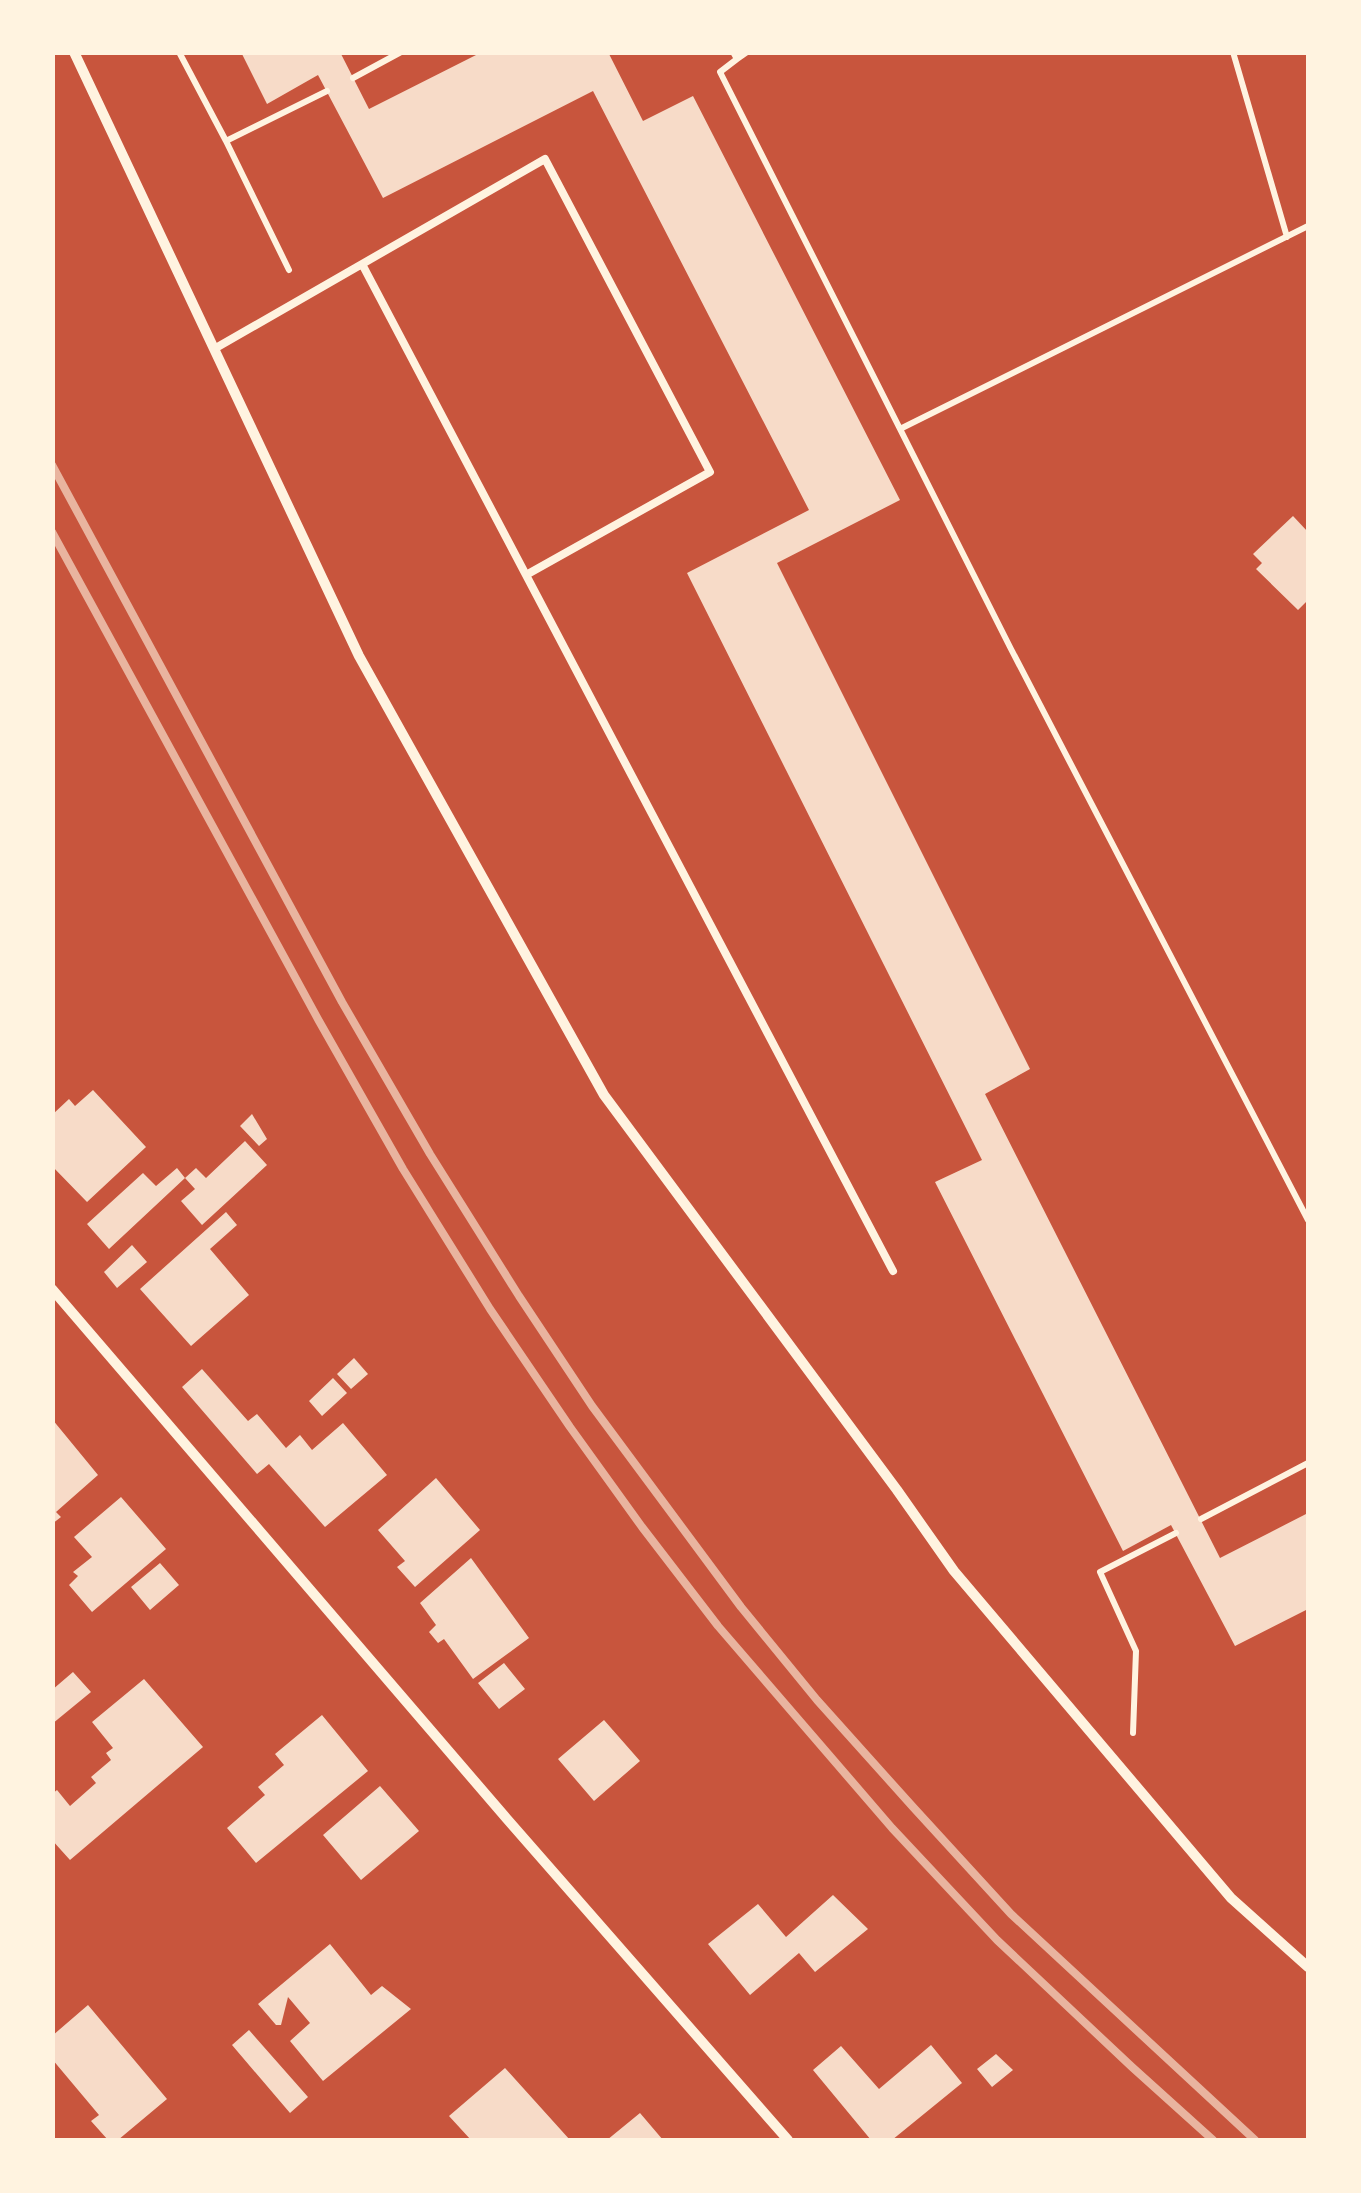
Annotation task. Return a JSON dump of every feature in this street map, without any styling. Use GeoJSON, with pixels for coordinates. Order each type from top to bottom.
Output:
{"type":"FeatureCollection","features":[{"type":"Feature","properties":{"kind":"street"},"geometry":{"type":"LineString","coordinates":[[74,52],[359,656],[604,1095],[954,1571],[1231,1898],[1308,1967]]}},
{"type":"Feature","properties":{"kind":"street"},"geometry":{"type":"LineString","coordinates":[[52,1288],[788,2140]]}},
{"type":"Feature","properties":{"kind":"lane"},"geometry":{"type":"LineString","coordinates":[[214,349],[545,158],[710,472],[526,576]]}},
{"type":"Feature","properties":{"kind":"lane"},"geometry":{"type":"LineString","coordinates":[[362,264],[893,1270]]}},
{"type":"Feature","properties":{"kind":"path"},"geometry":{"type":"LineString","coordinates":[[179,52],[303,298]]}},
{"type":"Feature","properties":{"kind":"path"},"geometry":{"type":"LineString","coordinates":[[353,78],[401,52]]}},
{"type":"Feature","properties":{"kind":"path"},"geometry":{"type":"LineString","coordinates":[[748,52],[735,56],[720,72],[1011,648],[1308,1220]]}},
{"type":"Feature","properties":{"kind":"path"},"geometry":{"type":"LineString","coordinates":[[1233,52],[1287,237]]}},
{"type":"Feature","properties":{"kind":"path"},"geometry":{"type":"LineString","coordinates":[[226,141],[326,92]]}},
{"type":"Feature","properties":{"kind":"path"},"geometry":{"type":"LineString","coordinates":[[900,429],[1308,226]]}},
{"type":"Feature","properties":{"kind":"path"},"geometry":{"type":"LineString","coordinates":[[1201,1519],[1308,1463]]}},
{"type":"Feature","properties":{"kind":"path"},"geometry":{"type":"LineString","coordinates":[[1130,1779],[1136,1651],[1100,1572],[1176,1533]]}},
{"type":"Feature","properties":{"kind":"building"},"geometry":{"type":"Polygon","coordinates":[[[241,52],[340,52],[369,109],[482,52],[608,52],[643,121],[693,96],[900,500],[777,563],[1030,1069],[985,1094],[1220,1558],[1308,1513],[1308,1609],[1235,1646],[1171,1525],[1123,1551],[935,1182],[982,1160],[687,573],[809,510],[593,91],[383,198],[318,75],[267,104],[241,52]]]}},
{"type":"Feature","properties":{"kind":"building"},"geometry":{"type":"Polygon","coordinates":[[[1293,516],[1308,532],[1308,600],[1298,610],[1256,569],[1262,563],[1253,554],[1293,516]]]}},
{"type":"Feature","properties":{"kind":"building"},"geometry":{"type":"Polygon","coordinates":[[[93,1090],[146,1147],[87,1202],[52,1166],[52,1115],[69,1099],[75,1106],[93,1090]]]}},
{"type":"Feature","properties":{"kind":"building"},"geometry":{"type":"Polygon","coordinates":[[[252,1114],[267,1139],[259,1146],[240,1126],[252,1114]]]}},
{"type":"Feature","properties":{"kind":"building"},"geometry":{"type":"Polygon","coordinates":[[[245,1141],[267,1165],[202,1225],[181,1201],[195,1189],[185,1178],[196,1168],[206,1178],[245,1141]]]}},
{"type":"Feature","properties":{"kind":"building"},"geometry":{"type":"Polygon","coordinates":[[[177,1168],[185,1178],[109,1249],[87,1224],[143,1173],[156,1186],[177,1168]]]}},
{"type":"Feature","properties":{"kind":"building"},"geometry":{"type":"Polygon","coordinates":[[[226,1212],[237,1225],[210,1249],[249,1295],[191,1346],[140,1289],[226,1212]]]}},
{"type":"Feature","properties":{"kind":"building"},"geometry":{"type":"Polygon","coordinates":[[[132,1245],[147,1262],[117,1288],[104,1272],[132,1245]]]}},
{"type":"Feature","properties":{"kind":"building"},"geometry":{"type":"Polygon","coordinates":[[[354,1358],[368,1374],[351,1389],[337,1374],[354,1358]]]}},
{"type":"Feature","properties":{"kind":"building"},"geometry":{"type":"Polygon","coordinates":[[[202,1369],[248,1421],[257,1414],[286,1448],[300,1435],[312,1450],[343,1423],[387,1475],[325,1527],[269,1464],[257,1474],[182,1387],[202,1369]]]}},
{"type":"Feature","properties":{"kind":"building"},"geometry":{"type":"Polygon","coordinates":[[[333,1378],[347,1393],[322,1416],[309,1401],[333,1378]]]}},
{"type":"Feature","properties":{"kind":"building"},"geometry":{"type":"Polygon","coordinates":[[[52,1419],[98,1475],[56,1512],[61,1517],[52,1524],[52,1419]]]}},
{"type":"Feature","properties":{"kind":"building"},"geometry":{"type":"Polygon","coordinates":[[[436,1478],[480,1530],[415,1587],[397,1567],[405,1561],[378,1530],[436,1478]]]}},
{"type":"Feature","properties":{"kind":"building"},"geometry":{"type":"Polygon","coordinates":[[[121,1497],[166,1549],[92,1612],[69,1585],[78,1576],[73,1572],[92,1557],[74,1537],[121,1497]]]}},
{"type":"Feature","properties":{"kind":"building"},"geometry":{"type":"Polygon","coordinates":[[[471,1558],[529,1638],[473,1679],[444,1639],[438,1643],[429,1632],[436,1625],[420,1603],[471,1558]]]}},
{"type":"Feature","properties":{"kind":"building"},"geometry":{"type":"Polygon","coordinates":[[[160,1563],[179,1585],[150,1610],[131,1587],[160,1563]]]}},
{"type":"Feature","properties":{"kind":"building"},"geometry":{"type":"Polygon","coordinates":[[[504,1663],[525,1689],[499,1709],[478,1683],[504,1663]]]}},
{"type":"Feature","properties":{"kind":"building"},"geometry":{"type":"Polygon","coordinates":[[[73,1672],[91,1692],[52,1724],[52,1690],[73,1672]]]}},
{"type":"Feature","properties":{"kind":"building"},"geometry":{"type":"Polygon","coordinates":[[[144,1679],[203,1747],[70,1860],[52,1840],[52,1794],[57,1790],[70,1806],[96,1783],[91,1777],[111,1760],[106,1753],[113,1748],[92,1722],[144,1679]]]}},
{"type":"Feature","properties":{"kind":"building"},"geometry":{"type":"Polygon","coordinates":[[[322,1715],[368,1771],[256,1863],[227,1828],[265,1795],[258,1787],[284,1765],[275,1754],[322,1715]]]}},
{"type":"Feature","properties":{"kind":"building"},"geometry":{"type":"Polygon","coordinates":[[[604,1720],[640,1761],[594,1801],[558,1759],[604,1720]]]}},
{"type":"Feature","properties":{"kind":"building"},"geometry":{"type":"Polygon","coordinates":[[[380,1786],[419,1831],[361,1880],[323,1835],[380,1786]]]}},
{"type":"Feature","properties":{"kind":"building"},"geometry":{"type":"Polygon","coordinates":[[[833,1895],[868,1929],[815,1972],[799,1953],[750,1995],[708,1944],[758,1904],[786,1937],[833,1895]]]}},
{"type":"Feature","properties":{"kind":"building"},"geometry":{"type":"Polygon","coordinates":[[[330,1944],[371,1995],[382,1986],[411,2009],[323,2081],[290,2041],[310,2023],[288,1997],[281,2025],[276,2025],[258,2004],[330,1944]]]}},
{"type":"Feature","properties":{"kind":"building"},"geometry":{"type":"Polygon","coordinates":[[[88,2005],[167,2099],[118,2140],[108,2140],[91,2121],[99,2115],[52,2059],[52,2036],[88,2005]]]}},
{"type":"Feature","properties":{"kind":"building"},"geometry":{"type":"Polygon","coordinates":[[[249,2030],[308,2097],[290,2113],[232,2045],[249,2030]]]}},
{"type":"Feature","properties":{"kind":"building"},"geometry":{"type":"Polygon","coordinates":[[[931,2045],[962,2083],[892,2140],[871,2140],[813,2070],[841,2046],[879,2089],[931,2045]]]}},
{"type":"Feature","properties":{"kind":"building"},"geometry":{"type":"Polygon","coordinates":[[[996,2054],[1013,2070],[992,2087],[977,2069],[996,2054]]]}},
{"type":"Feature","properties":{"kind":"building"},"geometry":{"type":"Polygon","coordinates":[[[505,2068],[570,2140],[471,2140],[449,2116],[505,2068]]]}},
{"type":"Feature","properties":{"kind":"building"},"geometry":{"type":"Polygon","coordinates":[[[640,2113],[663,2140],[607,2140],[640,2113]]]}},
{"type":"Feature","properties":{"kind":"railway"},"geometry":{"type":"LineString","coordinates":[[52,465],[342,1002],[430,1154],[592,1406],[741,1607],[817,1700],[913,1807],[1011,1914],[1255,2140]]}},
{"type":"Feature","properties":{"kind":"railway"},"geometry":{"type":"LineString","coordinates":[[52,532],[403,1169],[490,1309],[642,1527],[718,1626],[892,1828],[997,1940],[1213,2140]]}}]}
